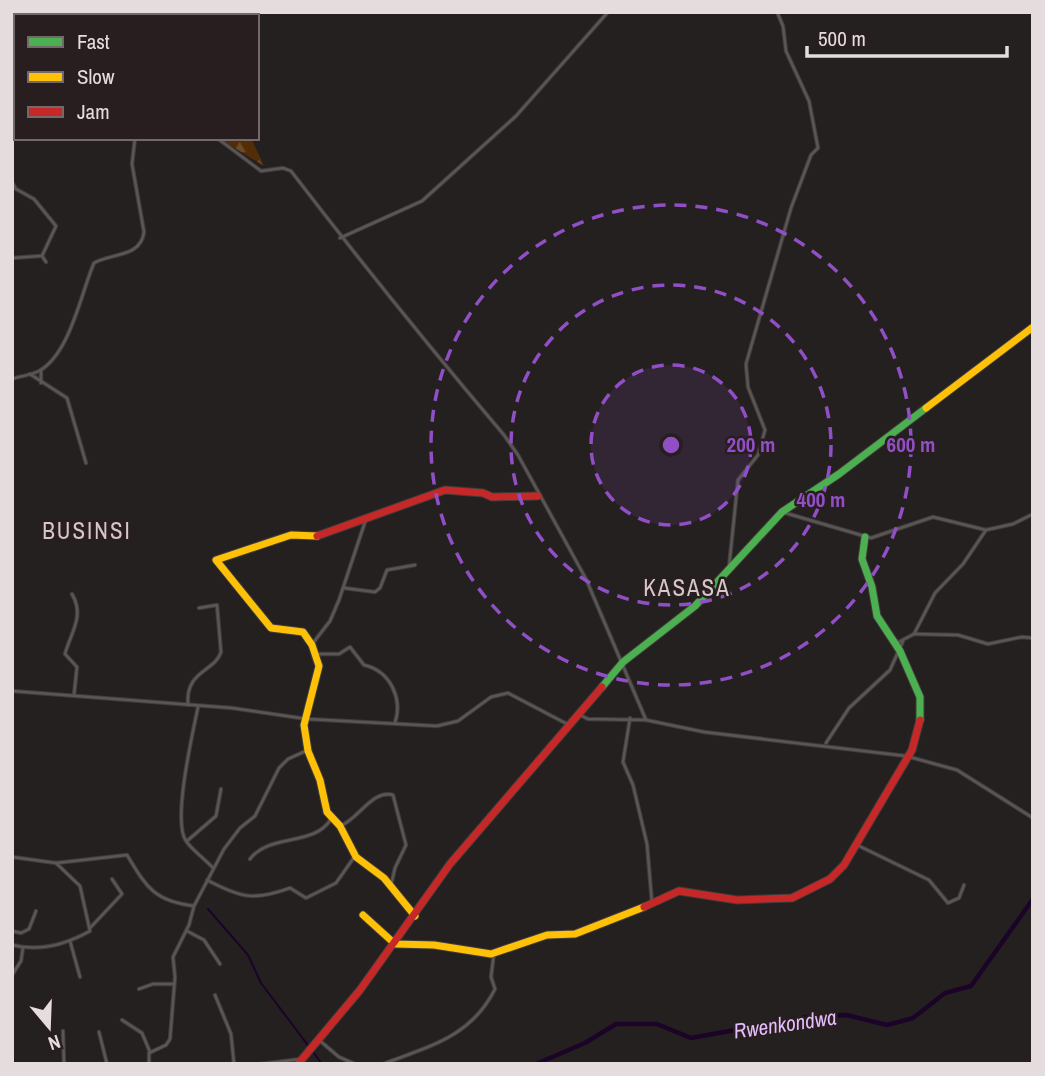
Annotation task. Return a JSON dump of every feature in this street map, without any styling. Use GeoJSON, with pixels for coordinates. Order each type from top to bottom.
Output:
{"type":"FeatureCollection","features":[{"type":"Feature","properties":{"kind":"street"},"geometry":{"type":"LineString","coordinates":[[340,238],[422,201],[516,116],[608,12]]}},
{"type":"Feature","properties":{"kind":"street"},"geometry":{"type":"LineString","coordinates":[[729,570],[738,480],[758,455],[765,430],[748,387],[746,364],[791,208],[810,158],[818,148],[808,101],[786,51],[778,12]]}},
{"type":"Feature","properties":{"kind":"street"},"geometry":{"type":"LineString","coordinates":[[12,379],[41,370],[64,340],[94,263],[128,252],[143,237],[133,170],[135,140]]}},
{"type":"Feature","properties":{"kind":"street"},"geometry":{"type":"LineString","coordinates":[[220,140],[261,171],[284,168],[291,172],[340,238],[368,266],[504,435],[586,579],[646,720]]}},
{"type":"Feature","properties":{"kind":"street"},"geometry":{"type":"LineString","coordinates":[[12,182],[16,189],[34,199],[56,226],[42,256]]}},
{"type":"Feature","properties":{"kind":"street"},"geometry":{"type":"LineString","coordinates":[[12,258],[42,256]]}},
{"type":"Feature","properties":{"kind":"street"},"geometry":{"type":"LineString","coordinates":[[42,256],[46,262]]}},
{"type":"Feature","properties":{"kind":"street"},"geometry":{"type":"LineString","coordinates":[[261,1064],[304,1057],[395,944],[450,864],[623,662],[695,606],[782,512],[848,467],[1033,327]]}},
{"type":"Feature","properties":{"kind":"street"},"geometry":{"type":"LineString","coordinates":[[41,370],[41,383]]}},
{"type":"Feature","properties":{"kind":"street"},"geometry":{"type":"LineString","coordinates":[[30,374],[67,398],[86,463]]}},
{"type":"Feature","properties":{"kind":"street"},"geometry":{"type":"LineString","coordinates":[[415,916],[405,907],[391,886],[355,856],[340,826],[331,819],[308,750],[304,726],[319,671],[313,649],[303,632],[271,628],[216,560],[292,535],[317,536],[445,490],[483,493],[492,497],[538,496]]}},
{"type":"Feature","properties":{"kind":"street"},"geometry":{"type":"LineString","coordinates":[[782,512],[833,524],[865,537],[875,537],[933,517],[986,530],[1013,524],[1033,514]]}},
{"type":"Feature","properties":{"kind":"street"},"geometry":{"type":"LineString","coordinates":[[313,649],[331,619],[344,588],[368,516]]}},
{"type":"Feature","properties":{"kind":"street"},"geometry":{"type":"LineString","coordinates":[[914,634],[935,593],[963,564],[986,530]]}},
{"type":"Feature","properties":{"kind":"street"},"geometry":{"type":"LineString","coordinates":[[363,915],[395,944],[434,945],[491,956],[547,935],[575,934],[683,891],[732,900],[796,897],[835,875],[917,736],[921,702],[900,651],[899,642],[877,616],[870,579],[862,559],[865,537]]}},
{"type":"Feature","properties":{"kind":"street"},"geometry":{"type":"LineString","coordinates":[[344,588],[375,592],[380,588],[387,570],[415,565]]}},
{"type":"Feature","properties":{"kind":"street"},"geometry":{"type":"LineString","coordinates":[[72,594],[78,607],[77,622],[65,654],[77,667],[74,695]]}},
{"type":"Feature","properties":{"kind":"street"},"geometry":{"type":"LineString","coordinates":[[188,705],[188,691],[194,680],[220,655],[218,607],[215,604],[199,608]]}},
{"type":"Feature","properties":{"kind":"street"},"geometry":{"type":"LineString","coordinates":[[899,642],[914,634],[958,635],[988,644],[1022,637],[1033,638]]}},
{"type":"Feature","properties":{"kind":"street"},"geometry":{"type":"LineString","coordinates":[[313,649],[339,654],[350,647],[364,665],[374,667],[386,676],[400,704],[395,723]]}},
{"type":"Feature","properties":{"kind":"street"},"geometry":{"type":"LineString","coordinates":[[825,745],[849,708],[890,670],[900,651]]}},
{"type":"Feature","properties":{"kind":"street"},"geometry":{"type":"LineString","coordinates":[[12,691],[198,705],[307,719],[448,725],[458,722],[491,697],[508,693],[569,724]]}},
{"type":"Feature","properties":{"kind":"street"},"geometry":{"type":"LineString","coordinates":[[198,705],[182,793],[183,832],[187,842],[213,868]]}},
{"type":"Feature","properties":{"kind":"street"},"geometry":{"type":"LineString","coordinates":[[578,714],[594,719],[630,718],[704,732],[906,756],[957,770],[1033,818]]}},
{"type":"Feature","properties":{"kind":"street"},"geometry":{"type":"LineString","coordinates":[[630,718],[623,762],[634,785],[647,844],[652,903]]}},
{"type":"Feature","properties":{"kind":"street"},"geometry":{"type":"LineString","coordinates":[[150,1052],[169,1041],[174,984],[173,957],[187,931],[194,906],[213,868],[240,828],[255,816],[282,764],[308,750]]}},
{"type":"Feature","properties":{"kind":"street"},"geometry":{"type":"LineString","coordinates":[[187,842],[216,816],[220,789]]}},
{"type":"Feature","properties":{"kind":"street"},"geometry":{"type":"LineString","coordinates":[[340,826],[349,823],[379,796],[393,794],[406,845],[395,868],[391,886]]}},
{"type":"Feature","properties":{"kind":"street"},"geometry":{"type":"LineString","coordinates":[[250,859],[259,850],[317,833],[331,819]]}},
{"type":"Feature","properties":{"kind":"street"},"geometry":{"type":"LineString","coordinates":[[855,844],[929,880],[948,903],[959,898],[964,885]]}},
{"type":"Feature","properties":{"kind":"street"},"geometry":{"type":"LineString","coordinates":[[12,857],[56,863],[127,855],[139,879],[159,896],[194,906]]}},
{"type":"Feature","properties":{"kind":"street"},"geometry":{"type":"LineString","coordinates":[[207,880],[245,898],[271,895],[290,888],[306,898],[336,883],[355,856]]}},
{"type":"Feature","properties":{"kind":"street"},"geometry":{"type":"LineString","coordinates":[[56,863],[80,886],[90,928]]}},
{"type":"Feature","properties":{"kind":"street"},"geometry":{"type":"LineString","coordinates":[[12,945],[43,948],[70,941],[90,928],[122,894],[112,879]]}},
{"type":"Feature","properties":{"kind":"street"},"geometry":{"type":"LineString","coordinates":[[12,931],[21,933],[29,929],[36,911]]}},
{"type":"Feature","properties":{"kind":"street"},"geometry":{"type":"LineString","coordinates":[[187,931],[204,940],[220,964]]}},
{"type":"Feature","properties":{"kind":"street"},"geometry":{"type":"LineString","coordinates":[[70,941],[80,977]]}},
{"type":"Feature","properties":{"kind":"street"},"geometry":{"type":"LineString","coordinates":[[12,975],[21,961],[23,947]]}},
{"type":"Feature","properties":{"kind":"street"},"geometry":{"type":"LineString","coordinates":[[383,1064],[410,1051],[449,1040],[482,1011],[495,989],[491,977],[491,956]]}},
{"type":"Feature","properties":{"kind":"street"},"geometry":{"type":"LineString","coordinates":[[139,989],[153,984],[174,984]]}},
{"type":"Feature","properties":{"kind":"street"},"geometry":{"type":"LineString","coordinates":[[215,995],[231,1034],[234,1064]]}},
{"type":"Feature","properties":{"kind":"street"},"geometry":{"type":"LineString","coordinates":[[122,1020],[142,1033],[150,1052],[149,1064]]}},
{"type":"Feature","properties":{"kind":"street"},"geometry":{"type":"LineString","coordinates":[[63,1031],[64,1064]]}},
{"type":"Feature","properties":{"kind":"street"},"geometry":{"type":"LineString","coordinates":[[99,1032],[107,1064]]}},
{"type":"Feature","properties":{"kind":"street"},"geometry":{"type":"LineString","coordinates":[[319,1040],[339,1057],[355,1064]]}},
{"type":"Feature","properties":{"kind":"green space"},"geometry":{"type":"Polygon","coordinates":[[[222,140],[252,140],[264,166],[222,140]]]}},
{"type":"Feature","properties":{"kind":"waterway","name":"Rwenkondwa"},"geometry":{"type":"LineString","coordinates":[[536,1064],[585,1043],[616,1024],[657,1024],[691,1038],[807,1017],[847,1015],[887,1025],[913,1018],[945,993],[971,986],[1033,899]]}},
{"type":"Feature","properties":{"kind":"waterway","name":"Rwenkondwa"},"geometry":{"type":"LineString","coordinates":[[208,909],[248,955],[261,983],[322,1064]]}},
{"type":"Feature","properties":{"kind":"traffic: fast"},"geometry":{"type":"LineString","coordinates":[[602,687],[623,662],[695,606],[782,512],[839,474],[926,408]]}},
{"type":"Feature","properties":{"kind":"traffic: fast"},"geometry":{"type":"LineString","coordinates":[[865,537],[862,559],[872,587],[877,616],[900,651],[920,697],[920,720]]}},
{"type":"Feature","properties":{"kind":"traffic: slow"},"geometry":{"type":"LineString","coordinates":[[926,408],[1033,327]]}},
{"type":"Feature","properties":{"kind":"traffic: slow"},"geometry":{"type":"LineString","coordinates":[[317,536],[291,535],[216,560],[271,628],[303,632],[312,645],[319,666],[304,725],[308,751],[320,780],[327,812],[340,826],[356,857],[384,878],[415,916]]}},
{"type":"Feature","properties":{"kind":"traffic: slow"},"geometry":{"type":"LineString","coordinates":[[363,915],[395,944],[434,945],[491,954],[547,935],[575,934],[644,907]]}},
{"type":"Feature","properties":{"kind":"traffic: jam"},"geometry":{"type":"LineString","coordinates":[[317,536],[445,490],[483,493],[492,497],[538,496]]}},
{"type":"Feature","properties":{"kind":"traffic: jam"},"geometry":{"type":"LineString","coordinates":[[298,1064],[360,990],[450,864],[602,687]]}},
{"type":"Feature","properties":{"kind":"traffic: jam"},"geometry":{"type":"LineString","coordinates":[[644,907],[679,891],[737,900],[792,898],[830,879],[844,865],[912,750],[920,720]]}},
{"type":"Feature","properties":{"kind":"district","name":"BUSINSI"},"geometry":{"type":"Point","coordinates":[87,530]}},
{"type":"Feature","properties":{"kind":"district","name":"KASASA"},"geometry":{"type":"Point","coordinates":[687,587]}}]}
